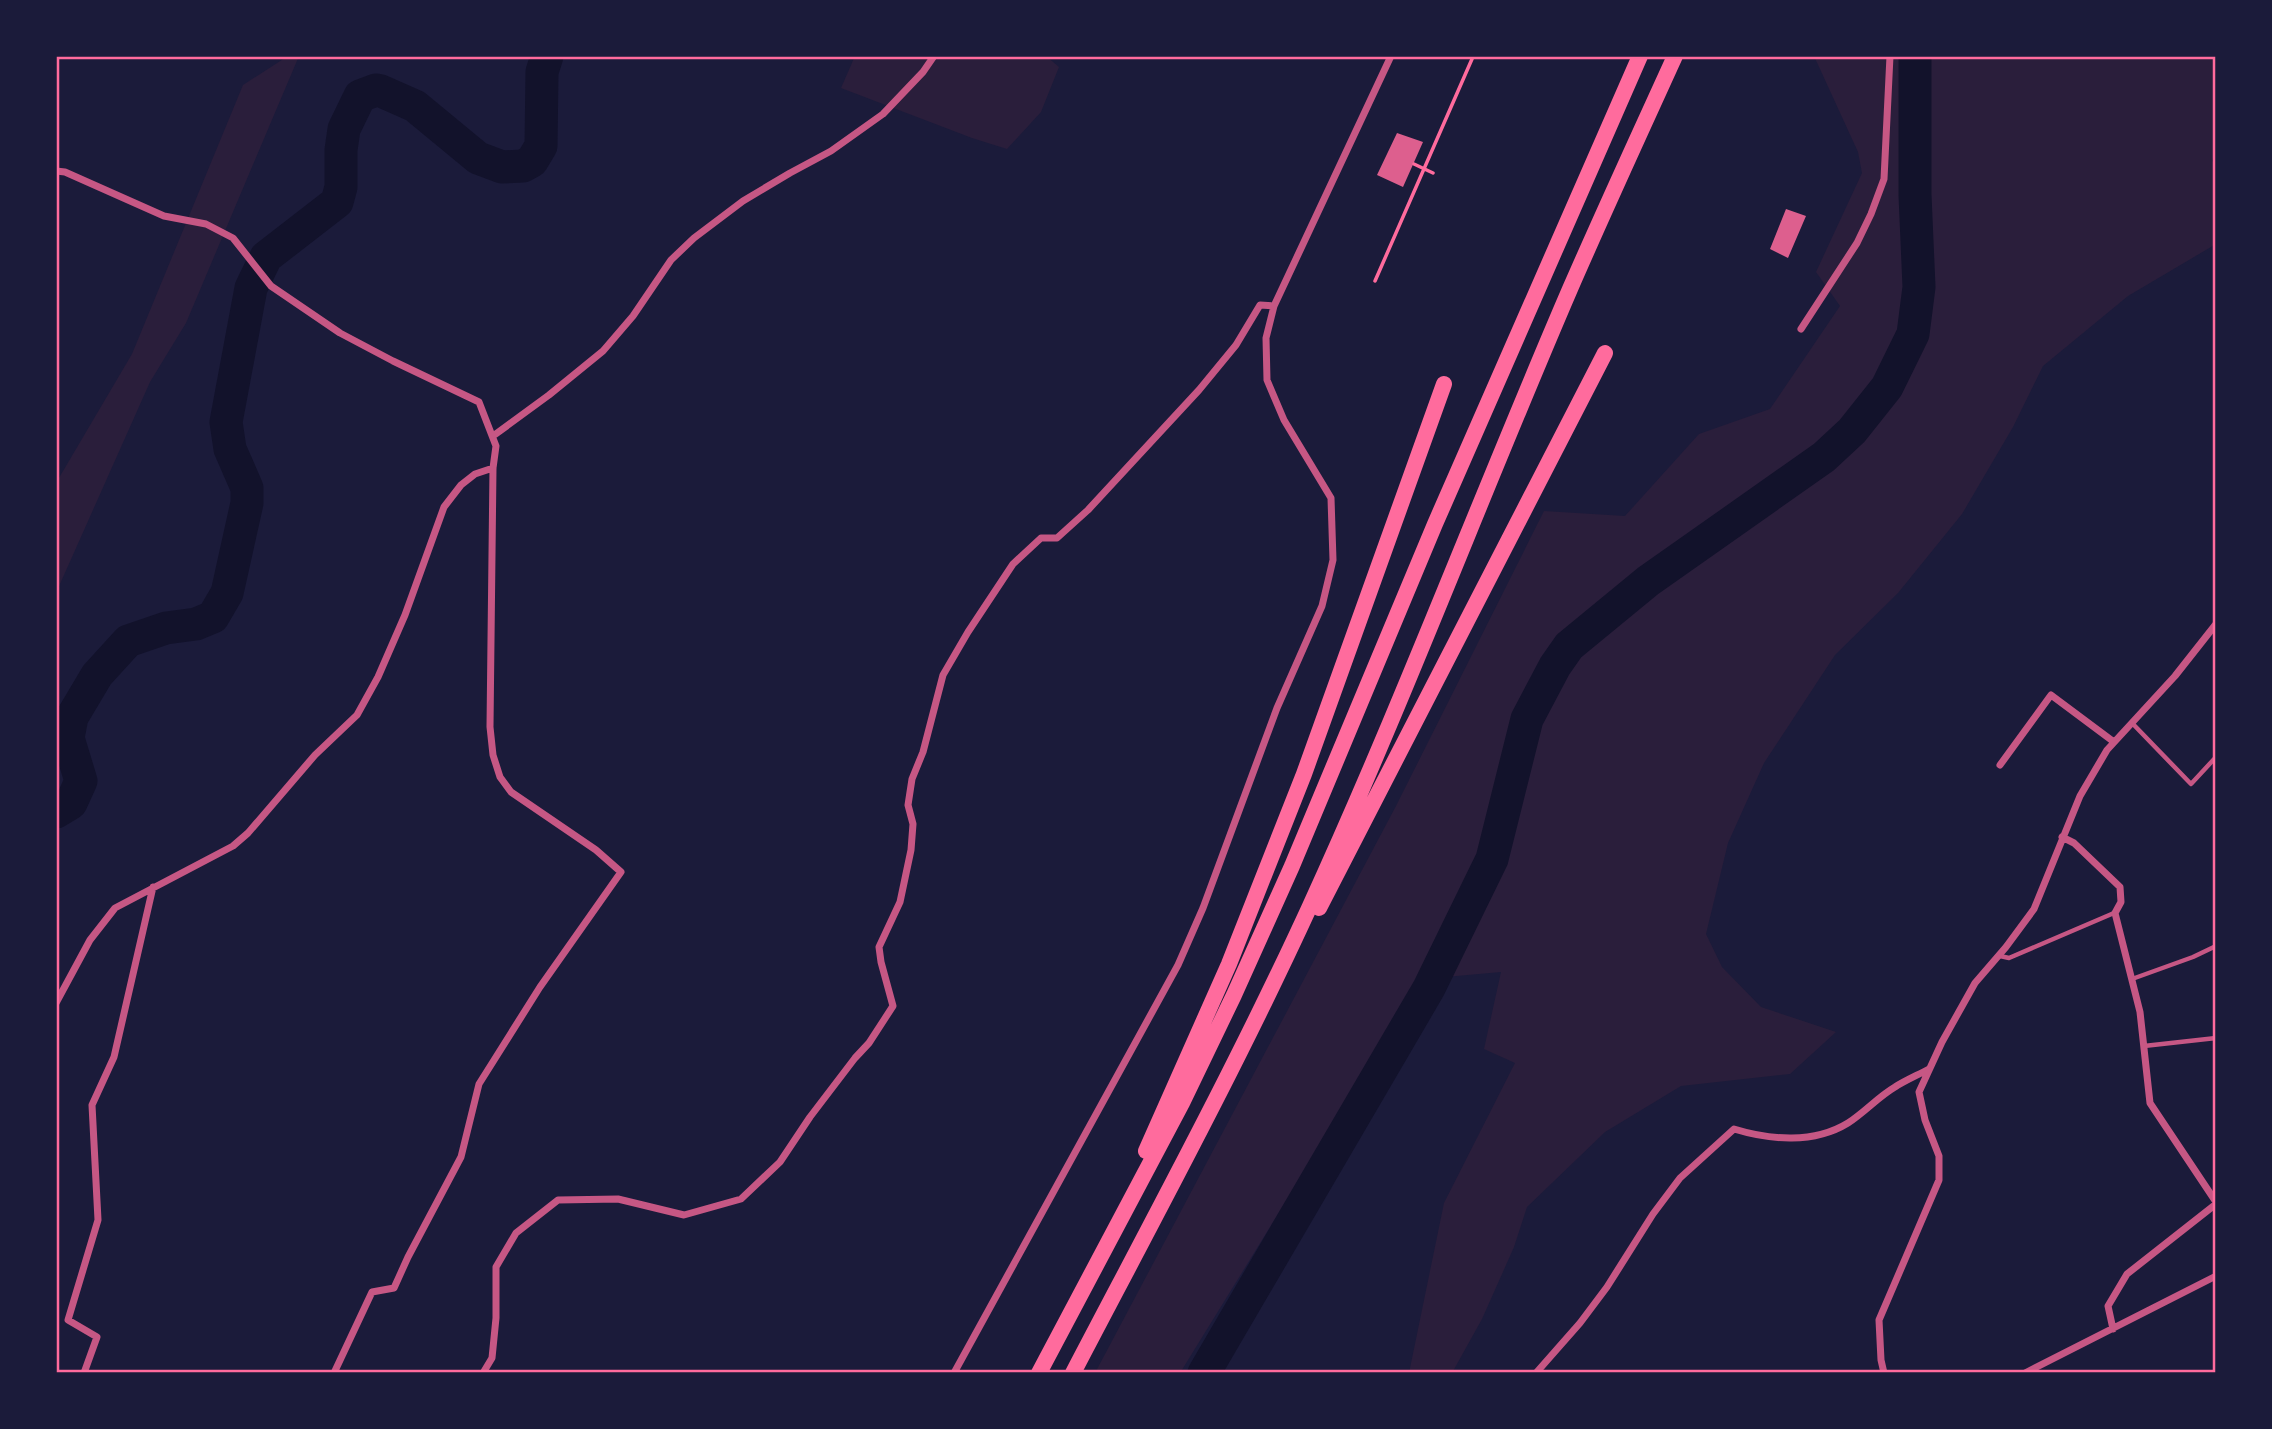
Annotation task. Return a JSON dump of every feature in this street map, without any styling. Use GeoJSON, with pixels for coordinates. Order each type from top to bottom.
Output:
{"type":"FeatureCollection","features":[{"type":"Feature","properties":{"kind":"highway"},"geometry":{"type":"LineString","coordinates":[[1039,1373],[1182,1103],[1234,995],[1292,866],[1440,512],[1640,56]]}},
{"type":"Feature","properties":{"kind":"highway"},"geometry":{"type":"LineString","coordinates":[[1259,1016],[1394,712],[1570,289],[1675,56]]}},
{"type":"Feature","properties":{"kind":"highway"},"geometry":{"type":"LineString","coordinates":[[1073,1373],[1259,1016],[1335,878],[1605,353]]}},
{"type":"Feature","properties":{"kind":"highway"},"geometry":{"type":"LineString","coordinates":[[1084,1290],[1234,951],[1304,774],[1444,384]]}},
{"type":"Feature","properties":{"kind":"street"},"geometry":{"type":"LineString","coordinates":[[493,436],[549,396],[603,351],[633,316],[671,260],[694,238],[743,201],[831,151],[883,114],[923,72],[933,56]]}},
{"type":"Feature","properties":{"kind":"street"},"geometry":{"type":"LineString","coordinates":[[954,1373],[1178,965],[1203,908],[1277,708],[1322,606],[1333,561],[1331,498],[1284,420],[1267,380],[1266,338],[1274,306],[1391,56]]}},
{"type":"Feature","properties":{"kind":"street"},"geometry":{"type":"LineString","coordinates":[[1801,329],[1857,243],[1884,179],[1890,56]]}},
{"type":"Feature","properties":{"kind":"street"},"geometry":{"type":"LineString","coordinates":[[56,171],[77,177],[164,216],[206,224],[233,238],[271,286],[340,333],[479,401],[496,446],[493,468],[490,727],[496,766],[500,777],[512,792],[596,850],[621,872],[540,987],[479,1084],[461,1157],[394,1288],[372,1292],[334,1373]]}},
{"type":"Feature","properties":{"kind":"street"},"geometry":{"type":"LineString","coordinates":[[483,1373],[492,1358],[496,1318],[496,1267],[516,1233],[558,1200],[618,1199],[684,1215],[741,1199],[780,1162],[810,1117],[869,1043],[893,1006],[879,947],[900,902],[911,850],[913,824],[908,804],[912,779],[923,752],[943,675],[1013,564],[1041,538],[1057,538],[1088,510],[1206,381],[1236,345],[1260,305],[1274,306]]}},
{"type":"Feature","properties":{"kind":"street"},"geometry":{"type":"LineString","coordinates":[[56,1003],[90,940],[115,908],[233,846],[248,833],[315,755],[357,715],[378,677],[405,615],[444,507],[461,485],[475,474],[493,468]]}},
{"type":"Feature","properties":{"kind":"street"},"geometry":{"type":"LineString","coordinates":[[1884,1373],[1879,1320],[1939,1180],[1939,1156],[1925,1120],[1919,1092],[1929,1069],[1975,983],[2034,909],[2080,796],[2107,750],[2175,676],[2216,624]]}},
{"type":"Feature","properties":{"kind":"street"},"geometry":{"type":"LineString","coordinates":[[2000,765],[2051,695],[2114,742]]}},
{"type":"Feature","properties":{"kind":"street"},"geometry":{"type":"LineString","coordinates":[[2062,837],[2074,843],[2120,887],[2121,902],[2115,913],[2140,1012],[2150,1103],[2216,1203],[2127,1274],[2108,1306],[2113,1329]]}},
{"type":"Feature","properties":{"kind":"street"},"geometry":{"type":"LineString","coordinates":[[84,1373],[97,1337],[68,1320],[98,1220],[92,1105],[114,1057],[153,887]]}},
{"type":"Feature","properties":{"kind":"street"},"geometry":{"type":"LineString","coordinates":[[1536,1373],[1607,1287],[1653,1214],[1680,1178],[1734,1129],[1790,1138],[1817,1136],[1847,1124],[1893,1088],[1929,1069]]}},
{"type":"Feature","properties":{"kind":"street"},"geometry":{"type":"LineString","coordinates":[[2025,1373],[2216,1276]]}},
{"type":"Feature","properties":{"kind":"lane"},"geometry":{"type":"LineString","coordinates":[[2131,722],[2191,784],[2216,757]]}},
{"type":"Feature","properties":{"kind":"lane"},"geometry":{"type":"LineString","coordinates":[[1999,955],[2009,958],[2115,913]]}},
{"type":"Feature","properties":{"kind":"lane"},"geometry":{"type":"LineString","coordinates":[[2130,979],[2216,946]]}},
{"type":"Feature","properties":{"kind":"lane"},"geometry":{"type":"LineString","coordinates":[[2143,1046],[2216,1038]]}},
{"type":"Feature","properties":{"kind":"path"},"geometry":{"type":"LineString","coordinates":[[1376,281],[1472,59]]}},
{"type":"Feature","properties":{"kind":"path"},"geometry":{"type":"LineString","coordinates":[[1413,164],[1433,173]]}},
{"type":"Feature","properties":{"kind":"shaded area"},"geometry":{"type":"Polygon","coordinates":[[[288,56],[299,56],[186,323],[150,382],[56,593],[56,483],[132,354],[243,85],[288,56]]]}},
{"type":"Feature","properties":{"kind":"shaded area"},"geometry":{"type":"Polygon","coordinates":[[[855,56],[1046,56],[1059,67],[1041,112],[1007,149],[841,88],[855,56]]]}},
{"type":"Feature","properties":{"kind":"shaded area"},"geometry":{"type":"Polygon","coordinates":[[[1814,56],[2216,56],[2216,149],[2212,161],[2216,164],[2216,244],[2128,296],[2043,366],[2013,427],[1962,514],[1898,593],[1835,655],[1764,763],[1728,843],[1706,934],[1722,967],[1761,1007],[1836,1032],[1790,1074],[1681,1086],[1605,1132],[1527,1207],[1514,1247],[1482,1319],[1452,1373],[1409,1373],[1444,1203],[1515,1063],[1484,1049],[1501,972],[1423,979],[1180,1373],[1095,1373],[1396,806],[1544,511],[1625,516],[1699,434],[1770,409],[1840,306],[1816,272],[1862,173],[1858,152],[1814,56]]]}},
{"type":"Feature","properties":{"kind":"building"},"geometry":{"type":"Polygon","coordinates":[[[1397,133],[1423,142],[1403,187],[1377,175],[1397,133]]]}},
{"type":"Feature","properties":{"kind":"building"},"geometry":{"type":"Polygon","coordinates":[[[1786,209],[1806,216],[1788,258],[1770,249],[1786,209]]]}},
{"type":"Feature","properties":{"kind":"waterway"},"geometry":{"type":"LineString","coordinates":[[56,812],[71,803],[81,781],[68,738],[72,717],[97,675],[128,641],[166,628],[196,624],[213,617],[227,593],[247,503],[247,488],[230,449],[226,422],[251,288],[266,257],[337,202],[341,187],[344,129],[360,96],[376,90],[381,91],[415,106],[478,158],[502,167],[523,166],[532,161],[541,146],[542,72],[547,56]]}},
{"type":"Feature","properties":{"kind":"waterway"},"geometry":{"type":"LineString","coordinates":[[1204,1373],[1429,988],[1492,859],[1527,719],[1555,666],[1569,646],[1648,581],[1824,457],[1852,431],[1887,387],[1913,334],[1919,287],[1915,195],[1915,56]]}}]}
